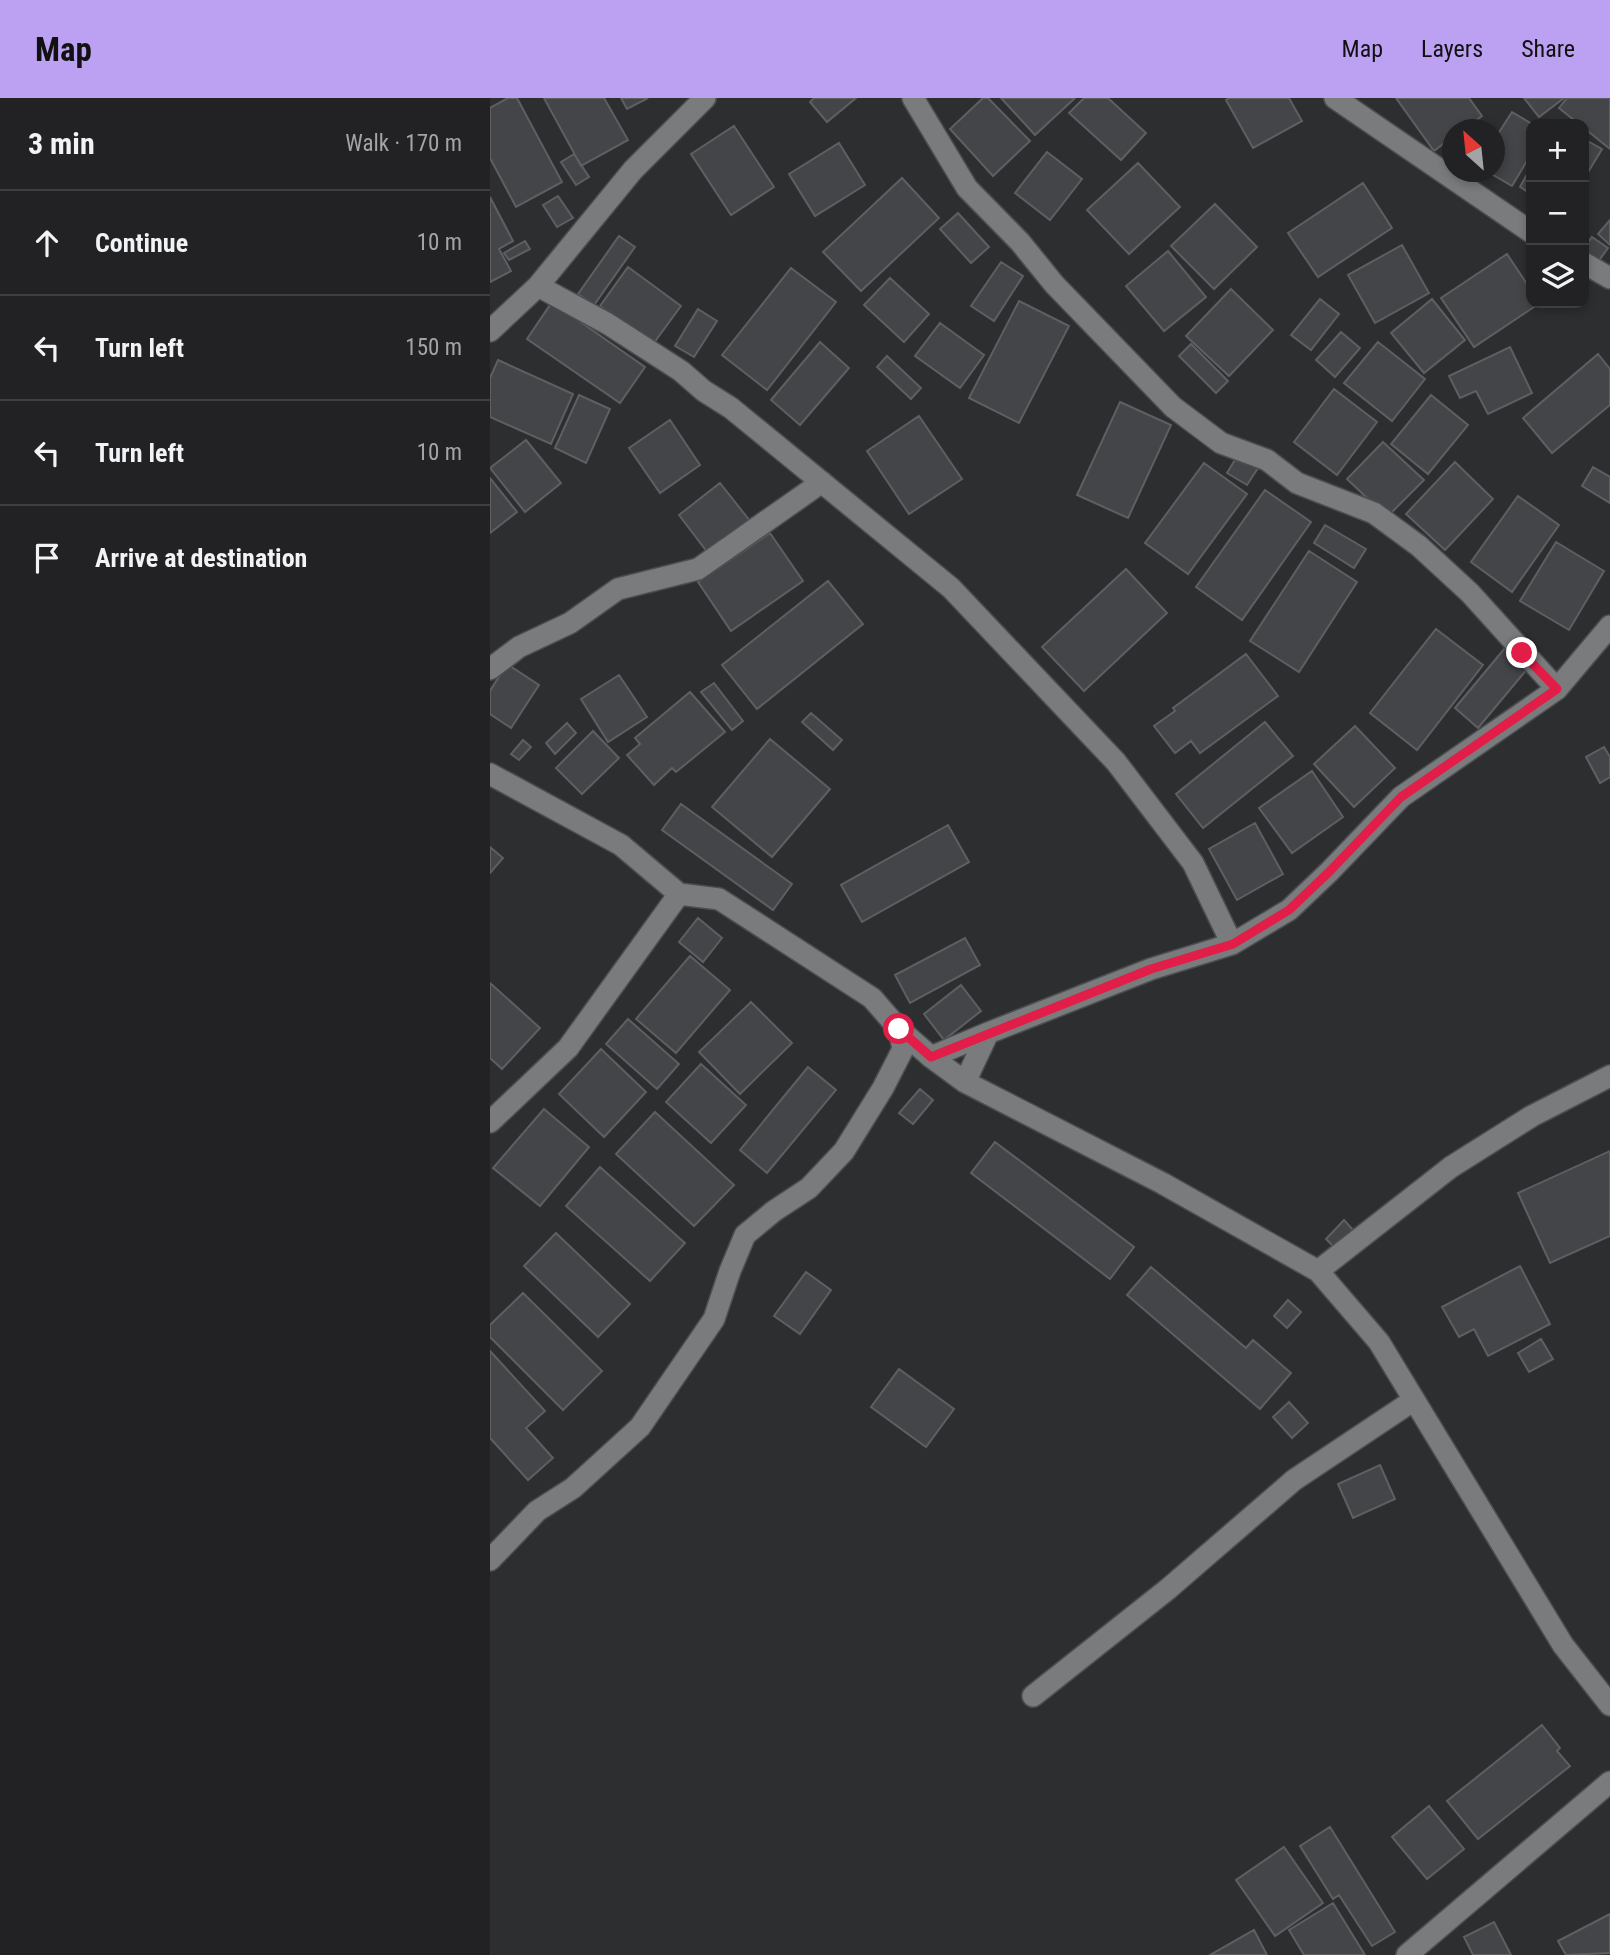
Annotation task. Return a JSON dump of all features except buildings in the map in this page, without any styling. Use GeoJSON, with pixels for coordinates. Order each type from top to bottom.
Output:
{"type":"FeatureCollection","features":[{"type":"Feature","properties":{"kind":"street"},"geometry":{"type":"LineString","coordinates":[[490,331],[538,286],[634,170],[705,98]]}},
{"type":"Feature","properties":{"kind":"street"},"geometry":{"type":"LineString","coordinates":[[913,98],[967,188],[1020,242],[1054,284],[1173,407],[1221,443],[1267,460],[1297,483],[1374,513],[1408,538],[1470,593],[1557,689]]}},
{"type":"Feature","properties":{"kind":"street"},"geometry":{"type":"LineString","coordinates":[[1335,98],[1526,229]]}},
{"type":"Feature","properties":{"kind":"street"},"geometry":{"type":"LineString","coordinates":[[1589,266],[1610,278]]}},
{"type":"Feature","properties":{"kind":"street"},"geometry":{"type":"LineString","coordinates":[[538,286],[608,324],[681,371],[704,391],[731,408],[951,588],[1115,762],[1192,863],[1233,944]]}},
{"type":"Feature","properties":{"kind":"street"},"geometry":{"type":"LineString","coordinates":[[490,668],[519,647],[570,623],[618,589],[698,569],[822,482]]}},
{"type":"Feature","properties":{"kind":"street"},"geometry":{"type":"LineString","coordinates":[[931,1057],[1151,969],[1233,944],[1289,910],[1401,797],[1557,689],[1610,626]]}},
{"type":"Feature","properties":{"kind":"street"},"geometry":{"type":"LineString","coordinates":[[490,774],[621,845],[679,894],[719,899],[872,998],[899,1029],[965,1082],[1162,1183],[1318,1271],[1379,1342],[1563,1645],[1610,1705]]}},
{"type":"Feature","properties":{"kind":"street"},"geometry":{"type":"LineString","coordinates":[[490,1122],[568,1048],[679,894]]}},
{"type":"Feature","properties":{"kind":"street"},"geometry":{"type":"LineString","coordinates":[[490,1560],[537,1511],[573,1488],[640,1427],[714,1319],[745,1235],[774,1211],[809,1188],[845,1151],[883,1088],[902,1049],[899,1029]]}},
{"type":"Feature","properties":{"kind":"street"},"geometry":{"type":"LineString","coordinates":[[965,1082],[988,1034]]}},
{"type":"Feature","properties":{"kind":"street"},"geometry":{"type":"LineString","coordinates":[[1318,1271],[1451,1167],[1532,1116],[1610,1076]]}},
{"type":"Feature","properties":{"kind":"street"},"geometry":{"type":"LineString","coordinates":[[1033,1696],[1168,1589],[1294,1480],[1414,1400]]}},
{"type":"Feature","properties":{"kind":"street"},"geometry":{"type":"LineString","coordinates":[[1407,1955],[1610,1782]]}},
{"type":"Feature","properties":{"kind":"route"},"geometry":{"type":"LineString","coordinates":[[899,1029],[931,1057],[1151,969],[1233,944],[1289,910],[1401,797],[1557,689],[1522,653]]}}]}
